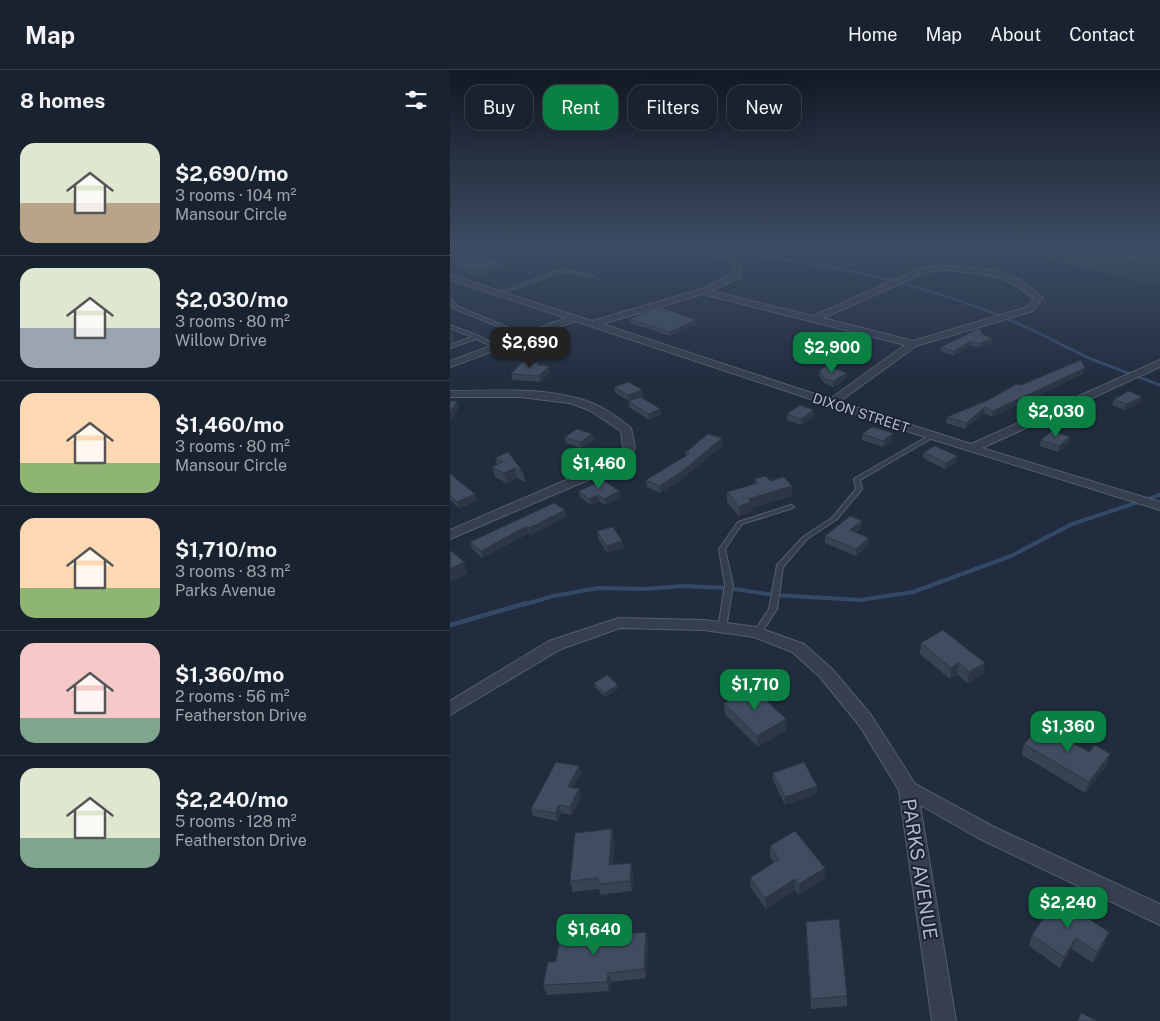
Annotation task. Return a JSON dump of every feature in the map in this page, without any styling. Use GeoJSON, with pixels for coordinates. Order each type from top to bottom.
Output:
{"type":"FeatureCollection","features":[{"type":"Feature","properties":{"kind":"street"},"geometry":{"type":"LineString","coordinates":[[592,324],[698,292]]}},
{"type":"Feature","properties":{"kind":"street"},"geometry":{"type":"LineString","coordinates":[[708,292],[913,344]]}},
{"type":"Feature","properties":{"kind":"street"},"geometry":{"type":"LineString","coordinates":[[814,319],[874,292]]}},
{"type":"Feature","properties":{"kind":"street"},"geometry":{"type":"LineString","coordinates":[[831,403],[913,344],[1030,309],[1039,298],[1032,292]]}},
{"type":"Feature","properties":{"kind":"street","name":"DIXON STREET"},"geometry":{"type":"LineString","coordinates":[[499,293],[932,436],[1160,506]]}},
{"type":"Feature","properties":{"kind":"street"},"geometry":{"type":"LineString","coordinates":[[450,364],[573,319]]}},
{"type":"Feature","properties":{"kind":"street"},"geometry":{"type":"LineString","coordinates":[[972,448],[1160,363]]}},
{"type":"Feature","properties":{"kind":"street"},"geometry":{"type":"LineString","coordinates":[[450,394],[532,395],[576,402],[600,411],[627,430],[629,448],[624,456],[591,474],[450,535]]}},
{"type":"Feature","properties":{"kind":"street","name":"PARKS AVENUE"},"geometry":{"type":"LineString","coordinates":[[450,709],[555,645],[619,623],[722,628],[757,633],[798,648],[826,673],[865,720],[908,789],[944,1021]]}},
{"type":"Feature","properties":{"kind":"street"},"geometry":{"type":"LineString","coordinates":[[908,789],[987,832],[1160,915]]}},
{"type":"Feature","properties":{"kind":"lane"},"geometry":{"type":"LineString","coordinates":[[450,300],[452,307],[526,336]]}},
{"type":"Feature","properties":{"kind":"lane"},"geometry":{"type":"LineString","coordinates":[[450,326],[498,346]]}},
{"type":"Feature","properties":{"kind":"lane"},"geometry":{"type":"LineString","coordinates":[[450,347],[477,338]]}},
{"type":"Feature","properties":{"kind":"lane"},"geometry":{"type":"LineString","coordinates":[[757,633],[773,608],[780,567],[805,538],[834,519],[859,489],[857,479],[932,436]]}},
{"type":"Feature","properties":{"kind":"lane"},"geometry":{"type":"LineString","coordinates":[[722,628],[729,585],[722,549],[740,523],[791,507]]}},
{"type":"Feature","properties":{"kind":"building"},"geometry":{"type":"Polygon","coordinates":[[[659,306],[696,320],[670,332],[630,319],[659,306]]]}},
{"type":"Feature","properties":{"kind":"building"},"geometry":{"type":"Polygon","coordinates":[[[980,328],[982,334],[992,338],[979,344],[971,341],[954,351],[941,347],[980,328]]]}},
{"type":"Feature","properties":{"kind":"building"},"geometry":{"type":"Polygon","coordinates":[[[1081,360],[1085,368],[993,411],[985,407],[966,423],[947,417],[986,401],[1017,384],[1021,385],[1081,360]]]}},
{"type":"Feature","properties":{"kind":"building"},"geometry":{"type":"Polygon","coordinates":[[[522,362],[539,363],[537,365],[549,366],[539,376],[511,374],[522,362]]]}},
{"type":"Feature","properties":{"kind":"building"},"geometry":{"type":"Polygon","coordinates":[[[826,366],[847,373],[833,381],[825,379],[820,370],[826,366]]]}},
{"type":"Feature","properties":{"kind":"building"},"geometry":{"type":"Polygon","coordinates":[[[628,382],[643,390],[628,395],[614,387],[628,382]]]}},
{"type":"Feature","properties":{"kind":"building"},"geometry":{"type":"Polygon","coordinates":[[[1129,391],[1142,397],[1126,404],[1114,399],[1129,391]]]}},
{"type":"Feature","properties":{"kind":"building"},"geometry":{"type":"Polygon","coordinates":[[[641,397],[660,409],[648,414],[628,401],[641,397]]]}},
{"type":"Feature","properties":{"kind":"building"},"geometry":{"type":"Polygon","coordinates":[[[450,401],[457,401],[450,413],[450,401]]]}},
{"type":"Feature","properties":{"kind":"building"},"geometry":{"type":"Polygon","coordinates":[[[800,405],[814,410],[801,419],[787,414],[800,405]]]}},
{"type":"Feature","properties":{"kind":"building"},"geometry":{"type":"Polygon","coordinates":[[[872,427],[893,433],[883,441],[862,434],[872,427]]]}},
{"type":"Feature","properties":{"kind":"building"},"geometry":{"type":"Polygon","coordinates":[[[577,429],[592,434],[580,442],[565,437],[577,429]]]}},
{"type":"Feature","properties":{"kind":"building"},"geometry":{"type":"Polygon","coordinates":[[[1052,431],[1070,437],[1059,446],[1041,440],[1052,431]]]}},
{"type":"Feature","properties":{"kind":"building"},"geometry":{"type":"Polygon","coordinates":[[[708,434],[722,438],[681,472],[659,486],[646,480],[689,454],[685,453],[708,434]]]}},
{"type":"Feature","properties":{"kind":"building"},"geometry":{"type":"Polygon","coordinates":[[[935,446],[957,456],[946,463],[924,452],[935,446]]]}},
{"type":"Feature","properties":{"kind":"building"},"geometry":{"type":"Polygon","coordinates":[[[508,452],[523,472],[515,468],[504,473],[492,467],[503,462],[495,458],[508,452]]]}},
{"type":"Feature","properties":{"kind":"building"},"geometry":{"type":"Polygon","coordinates":[[[450,473],[475,494],[457,502],[450,495],[450,473]]]}},
{"type":"Feature","properties":{"kind":"building"},"geometry":{"type":"Polygon","coordinates":[[[766,476],[770,481],[784,477],[792,486],[748,499],[751,502],[739,506],[727,492],[758,483],[755,479],[766,476]]]}},
{"type":"Feature","properties":{"kind":"building"},"geometry":{"type":"Polygon","coordinates":[[[603,480],[619,491],[604,499],[598,495],[589,499],[579,491],[603,480]]]}},
{"type":"Feature","properties":{"kind":"building"},"geometry":{"type":"Polygon","coordinates":[[[554,503],[565,510],[529,528],[527,526],[481,551],[470,542],[554,503]]]}},
{"type":"Feature","properties":{"kind":"building"},"geometry":{"type":"Polygon","coordinates":[[[850,516],[862,521],[850,530],[869,538],[856,549],[825,536],[850,516]]]}},
{"type":"Feature","properties":{"kind":"building"},"geometry":{"type":"Polygon","coordinates":[[[613,527],[622,541],[606,546],[597,531],[613,527]]]}},
{"type":"Feature","properties":{"kind":"building"},"geometry":{"type":"Polygon","coordinates":[[[450,550],[464,562],[450,569],[450,550]]]}},
{"type":"Feature","properties":{"kind":"building"},"geometry":{"type":"Polygon","coordinates":[[[943,630],[985,663],[969,672],[959,663],[951,668],[921,643],[943,630]]]}},
{"type":"Feature","properties":{"kind":"building"},"geometry":{"type":"Polygon","coordinates":[[[607,675],[618,685],[604,693],[594,683],[607,675]]]}},
{"type":"Feature","properties":{"kind":"building"},"geometry":{"type":"Polygon","coordinates":[[[752,687],[786,719],[757,736],[724,703],[752,687]]]}},
{"type":"Feature","properties":{"kind":"building"},"geometry":{"type":"Polygon","coordinates":[[[1041,725],[1089,752],[1095,745],[1110,754],[1089,782],[1024,744],[1041,725]]]}},
{"type":"Feature","properties":{"kind":"building"},"geometry":{"type":"Polygon","coordinates":[[[556,762],[579,766],[568,787],[579,789],[570,807],[559,805],[555,813],[531,809],[556,762]]]}},
{"type":"Feature","properties":{"kind":"building"},"geometry":{"type":"Polygon","coordinates":[[[804,762],[817,786],[785,797],[773,773],[804,762]]]}},
{"type":"Feature","properties":{"kind":"building"},"geometry":{"type":"Polygon","coordinates":[[[612,829],[609,865],[631,863],[630,881],[598,884],[598,878],[570,881],[575,833],[612,829]]]}},
{"type":"Feature","properties":{"kind":"building"},"geometry":{"type":"Polygon","coordinates":[[[795,831],[825,868],[799,884],[795,879],[765,898],[750,878],[779,859],[770,846],[795,831]]]}},
{"type":"Feature","properties":{"kind":"building"},"geometry":{"type":"Polygon","coordinates":[[[1057,898],[1109,932],[1097,952],[1076,938],[1064,957],[1032,935],[1057,898]]]}},
{"type":"Feature","properties":{"kind":"building"},"geometry":{"type":"Polygon","coordinates":[[[839,919],[847,996],[811,999],[806,922],[839,919]]]}},
{"type":"Feature","properties":{"kind":"building"},"geometry":{"type":"Polygon","coordinates":[[[599,924],[597,937],[646,932],[644,969],[608,973],[607,982],[543,985],[548,962],[556,962],[562,926],[599,924]]]}},
{"type":"Feature","properties":{"kind":"building"},"geometry":{"type":"Polygon","coordinates":[[[1081,1013],[1097,1021],[1078,1021],[1081,1013]]]}},
{"type":"Feature","properties":{"kind":"waterway"},"geometry":{"type":"LineString","coordinates":[[935,292],[1015,322],[1055,341]]}},
{"type":"Feature","properties":{"kind":"waterway"},"geometry":{"type":"LineString","coordinates":[[1052,340],[1091,359],[1160,385]]}},
{"type":"Feature","properties":{"kind":"waterway"},"geometry":{"type":"LineString","coordinates":[[523,605],[553,596],[599,588],[644,589],[683,586],[727,588],[774,595],[860,600],[913,592],[1011,556],[1072,524],[1160,495]]}},
{"type":"Feature","properties":{"kind":"waterway"},"geometry":{"type":"LineString","coordinates":[[450,625],[527,603]]}}]}
